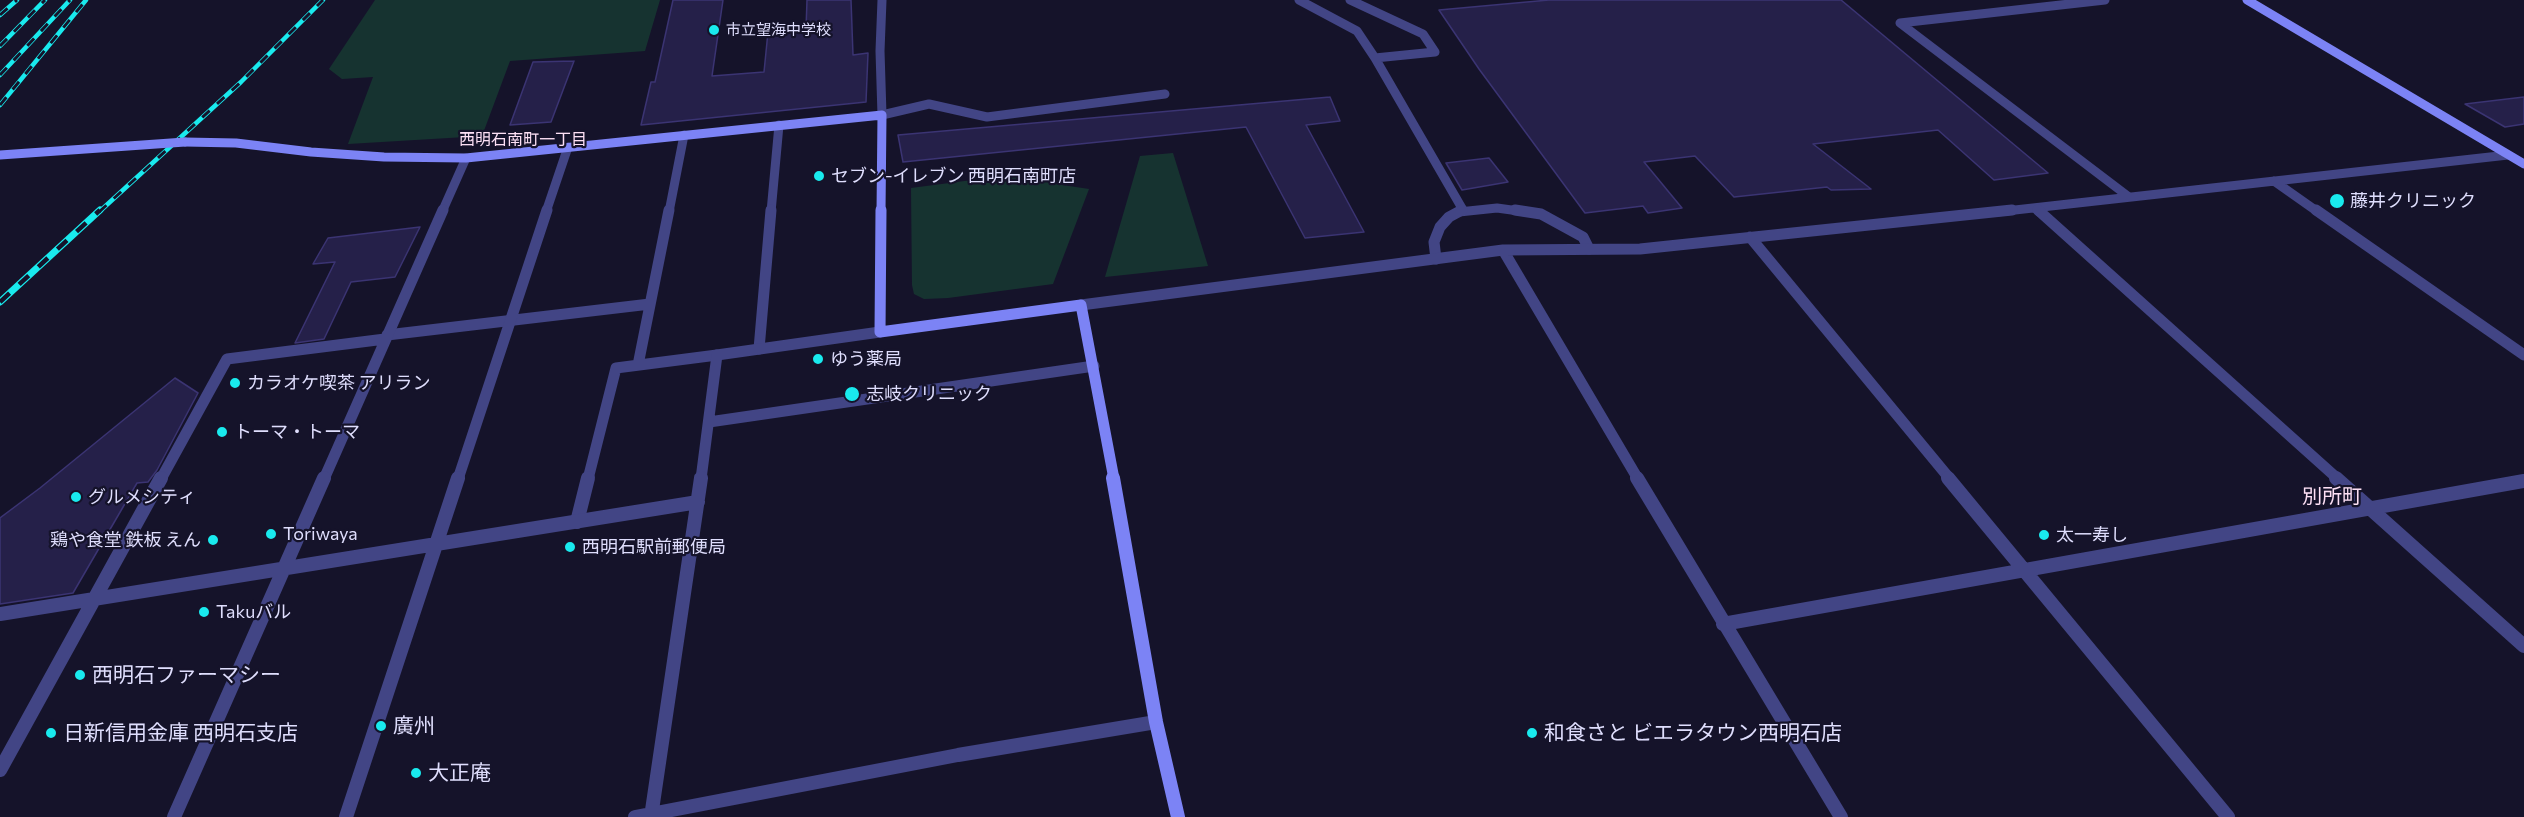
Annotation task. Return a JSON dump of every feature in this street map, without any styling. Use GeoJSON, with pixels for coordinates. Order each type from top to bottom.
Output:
{"type":"FeatureCollection","features":[{"type":"Feature","properties":{"kind":"street"},"geometry":{"type":"LineString","coordinates":[[880,332],[882,0]]}},
{"type":"Feature","properties":{"kind":"street"},"geometry":{"type":"LineString","coordinates":[[1299,0],[1357,31],[1463,210]]}},
{"type":"Feature","properties":{"kind":"street"},"geometry":{"type":"LineString","coordinates":[[1350,0],[1423,34],[1435,52],[1375,58]]}},
{"type":"Feature","properties":{"kind":"street"},"geometry":{"type":"LineString","coordinates":[[2105,0],[1900,23],[2129,197]]}},
{"type":"Feature","properties":{"kind":"street"},"geometry":{"type":"LineString","coordinates":[[2247,0],[2524,164]]}},
{"type":"Feature","properties":{"kind":"street"},"geometry":{"type":"LineString","coordinates":[[0,156],[185,142],[236,143],[311,152],[384,157],[466,158],[882,115],[929,104],[987,117],[1165,94]]}},
{"type":"Feature","properties":{"kind":"street"},"geometry":{"type":"LineString","coordinates":[[759,349],[779,125]]}},
{"type":"Feature","properties":{"kind":"street"},"geometry":{"type":"LineString","coordinates":[[638,365],[684,135]]}},
{"type":"Feature","properties":{"kind":"street"},"geometry":{"type":"LineString","coordinates":[[346,817],[568,147]]}},
{"type":"Feature","properties":{"kind":"street"},"geometry":{"type":"LineString","coordinates":[[577,522],[616,368],[1503,250],[1640,249],[2508,155]]}},
{"type":"Feature","properties":{"kind":"street"},"geometry":{"type":"LineString","coordinates":[[174,817],[466,158]]}},
{"type":"Feature","properties":{"kind":"street"},"geometry":{"type":"LineString","coordinates":[[2274,181],[2524,355]]}},
{"type":"Feature","properties":{"kind":"street"},"geometry":{"type":"LineString","coordinates":[[1436,259],[1434,242],[1440,227],[1449,217],[1463,210],[1497,208],[1541,213],[1583,237],[1589,249]]}},
{"type":"Feature","properties":{"kind":"street"},"geometry":{"type":"LineString","coordinates":[[2035,208],[2524,646]]}},
{"type":"Feature","properties":{"kind":"street"},"geometry":{"type":"LineString","coordinates":[[1750,237],[2228,817]]}},
{"type":"Feature","properties":{"kind":"street"},"geometry":{"type":"LineString","coordinates":[[1503,250],[1723,624],[1840,817]]}},
{"type":"Feature","properties":{"kind":"street"},"geometry":{"type":"LineString","coordinates":[[0,770],[227,359],[650,304]]}},
{"type":"Feature","properties":{"kind":"street"},"geometry":{"type":"LineString","coordinates":[[1081,305],[1094,366],[1156,722],[1179,817]]}},
{"type":"Feature","properties":{"kind":"street"},"geometry":{"type":"LineString","coordinates":[[651,816],[698,502],[717,355]]}},
{"type":"Feature","properties":{"kind":"street"},"geometry":{"type":"LineString","coordinates":[[709,422],[1094,366]]}},
{"type":"Feature","properties":{"kind":"street"},"geometry":{"type":"LineString","coordinates":[[1723,624],[2524,481]]}},
{"type":"Feature","properties":{"kind":"street"},"geometry":{"type":"LineString","coordinates":[[0,614],[698,502]]}},
{"type":"Feature","properties":{"kind":"street"},"geometry":{"type":"LineString","coordinates":[[635,817],[651,816],[958,755],[1156,722]]}},
{"type":"Feature","properties":{"kind":"green space"},"geometry":{"type":"Polygon","coordinates":[[[375,0],[660,0],[645,51],[510,61],[482,136],[348,144],[373,77],[342,79],[329,69],[375,0]]]}},
{"type":"Feature","properties":{"kind":"green space"},"geometry":{"type":"Polygon","coordinates":[[[1173,153],[1208,266],[1105,277],[1140,156],[1173,153]]]}},
{"type":"Feature","properties":{"kind":"green space"},"geometry":{"type":"Polygon","coordinates":[[[1034,172],[1049,183],[1089,189],[1053,284],[948,298],[924,299],[914,294],[911,188],[1034,172]]]}},
{"type":"Feature","properties":{"kind":"building"},"geometry":{"type":"Polygon","coordinates":[[[673,0],[723,0],[712,76],[764,72],[768,32],[806,30],[807,0],[851,0],[853,55],[868,53],[866,102],[641,125],[651,82],[655,82],[673,0]]]}},
{"type":"Feature","properties":{"kind":"building"},"geometry":{"type":"Polygon","coordinates":[[[1549,0],[1841,0],[2048,173],[1994,180],[1938,130],[1813,144],[1871,189],[1831,190],[1827,187],[1734,197],[1695,156],[1644,162],[1682,208],[1648,213],[1643,206],[1585,213],[1479,69],[1439,10],[1549,0]]]}},
{"type":"Feature","properties":{"kind":"building"},"geometry":{"type":"Polygon","coordinates":[[[574,61],[551,122],[510,125],[533,62],[574,61]]]}},
{"type":"Feature","properties":{"kind":"building"},"geometry":{"type":"Polygon","coordinates":[[[1330,97],[1340,121],[1306,125],[1364,232],[1305,238],[1246,127],[903,162],[898,135],[1330,97]]]}},
{"type":"Feature","properties":{"kind":"building"},"geometry":{"type":"Polygon","coordinates":[[[2524,97],[2524,124],[2505,127],[2465,104],[2524,97]]]}},
{"type":"Feature","properties":{"kind":"building"},"geometry":{"type":"Polygon","coordinates":[[[1489,158],[1508,182],[1462,190],[1446,163],[1489,158]]]}},
{"type":"Feature","properties":{"kind":"building"},"geometry":{"type":"Polygon","coordinates":[[[420,227],[395,277],[351,282],[324,339],[295,343],[335,262],[313,264],[328,238],[420,227]]]}},
{"type":"Feature","properties":{"kind":"building"},"geometry":{"type":"Polygon","coordinates":[[[175,378],[198,393],[157,470],[148,482],[137,483],[73,593],[0,604],[0,518],[175,378]]]}},
{"type":"Feature","properties":{"kind":"railway"},"geometry":{"type":"LineString","coordinates":[[0,15],[17,0]]}},
{"type":"Feature","properties":{"kind":"railway"},"geometry":{"type":"LineString","coordinates":[[0,46],[45,0]]}},
{"type":"Feature","properties":{"kind":"railway"},"geometry":{"type":"LineString","coordinates":[[0,75],[70,0]]}},
{"type":"Feature","properties":{"kind":"railway"},"geometry":{"type":"LineString","coordinates":[[0,105],[86,0]]}},
{"type":"Feature","properties":{"kind":"railway"},"geometry":{"type":"LineString","coordinates":[[99,212],[241,82],[323,0]]}},
{"type":"Feature","properties":{"kind":"railway"},"geometry":{"type":"LineString","coordinates":[[0,302],[100,210]]}},
{"type":"Feature","properties":{"kind":"place","name":"市立望海中学校"},"geometry":{"type":"Point","coordinates":[714,30]}},
{"type":"Feature","properties":{"kind":"place","name":"セブン-イレブン 西明石南町店"},"geometry":{"type":"Point","coordinates":[819,176]}},
{"type":"Feature","properties":{"kind":"place","name":"藤井クリニック"},"geometry":{"type":"Point","coordinates":[2337,201]}},
{"type":"Feature","properties":{"kind":"place","name":"ゆう薬局"},"geometry":{"type":"Point","coordinates":[818,359]}},
{"type":"Feature","properties":{"kind":"place","name":"カラオケ喫茶 アリラン"},"geometry":{"type":"Point","coordinates":[235,383]}},
{"type":"Feature","properties":{"kind":"place","name":"志岐クリニック"},"geometry":{"type":"Point","coordinates":[852,394]}},
{"type":"Feature","properties":{"kind":"place","name":"トーマ・トーマ"},"geometry":{"type":"Point","coordinates":[222,432]}},
{"type":"Feature","properties":{"kind":"place","name":"グルメシティ"},"geometry":{"type":"Point","coordinates":[76,497]}},
{"type":"Feature","properties":{"kind":"place","name":"Toriwaya"},"geometry":{"type":"Point","coordinates":[271,534]}},
{"type":"Feature","properties":{"kind":"place","name":"太一寿し"},"geometry":{"type":"Point","coordinates":[2044,535]}},
{"type":"Feature","properties":{"kind":"place","name":"鶏や食堂 鉄板 えん"},"geometry":{"type":"Point","coordinates":[213,540]}},
{"type":"Feature","properties":{"kind":"place","name":"西明石駅前郵便局"},"geometry":{"type":"Point","coordinates":[570,547]}},
{"type":"Feature","properties":{"kind":"place","name":"Takuバル"},"geometry":{"type":"Point","coordinates":[204,612]}},
{"type":"Feature","properties":{"kind":"place","name":"西明石ファーマシー"},"geometry":{"type":"Point","coordinates":[80,675]}},
{"type":"Feature","properties":{"kind":"place","name":"廣州"},"geometry":{"type":"Point","coordinates":[381,726]}},
{"type":"Feature","properties":{"kind":"place","name":"日新信用金庫 西明石支店"},"geometry":{"type":"Point","coordinates":[51,733]}},
{"type":"Feature","properties":{"kind":"place","name":"和食さと ビエラタウン西明石店"},"geometry":{"type":"Point","coordinates":[1532,733]}},
{"type":"Feature","properties":{"kind":"place","name":"大正庵"},"geometry":{"type":"Point","coordinates":[416,773]}},
{"type":"Feature","properties":{"kind":"district","name":"西明石南町一丁目"},"geometry":{"type":"Point","coordinates":[523,140]}},
{"type":"Feature","properties":{"kind":"district","name":"別所町"},"geometry":{"type":"Point","coordinates":[2332,496]}}]}
